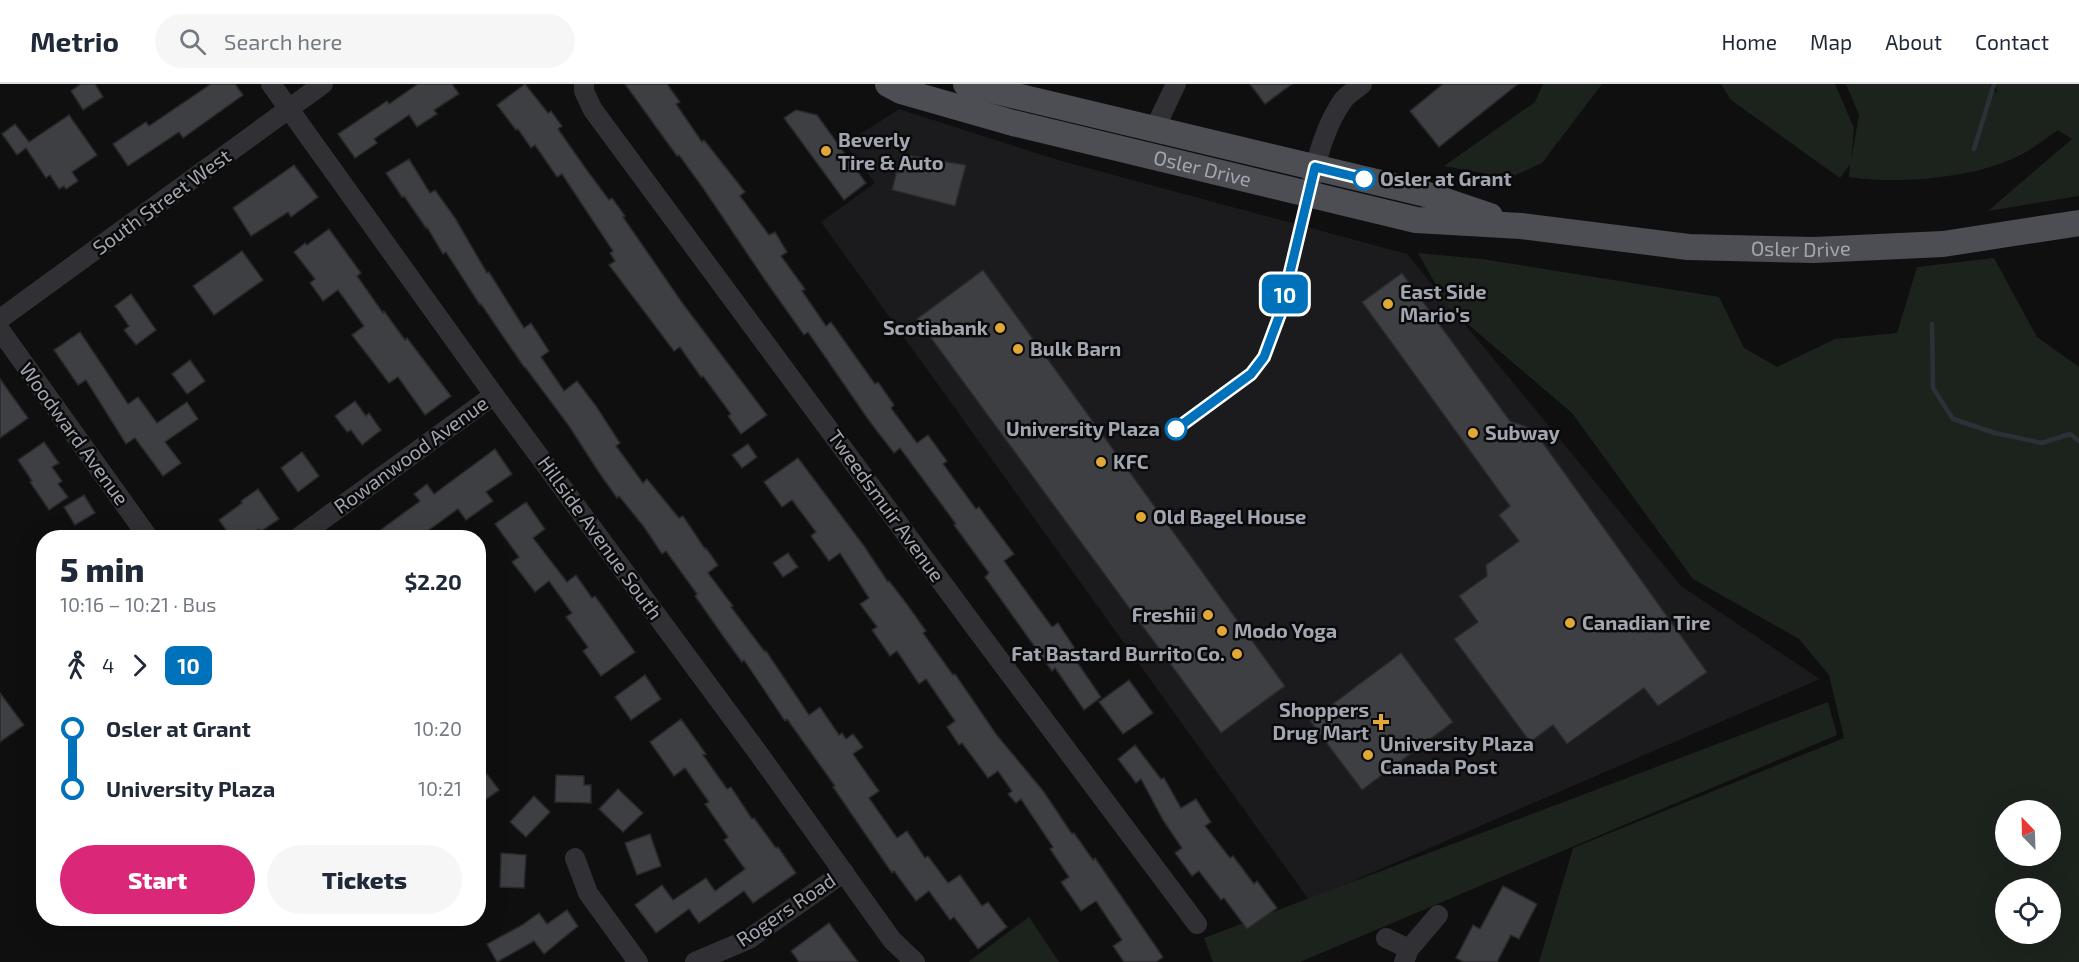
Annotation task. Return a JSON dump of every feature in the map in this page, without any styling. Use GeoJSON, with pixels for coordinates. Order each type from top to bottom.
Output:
{"type":"FeatureCollection","features":[{"type":"Feature","properties":{"kind":"main road","name":"Osler Drive"},"geometry":{"type":"LineString","coordinates":[[888,84],[901,91],[1004,121],[1416,220],[1521,226],[1688,247],[1814,250],[1943,244],[2079,224]]}},
{"type":"Feature","properties":{"kind":"main road","name":"Osler Drive"},"geometry":{"type":"LineString","coordinates":[[966,84],[1422,193],[1521,226]]}},
{"type":"Feature","properties":{"kind":"street","name":"Hillside Avenue South"},"geometry":{"type":"LineString","coordinates":[[271,84],[494,395],[892,940],[915,962]]}},
{"type":"Feature","properties":{"kind":"street","name":"South Street West"},"geometry":{"type":"LineString","coordinates":[[0,319],[324,84]]}},
{"type":"Feature","properties":{"kind":"street","name":"Tweedsmuir Avenue"},"geometry":{"type":"LineString","coordinates":[[584,84],[584,91],[593,110],[1197,924]]}},
{"type":"Feature","properties":{"kind":"street"},"geometry":{"type":"LineString","coordinates":[[1155,128],[1176,84]]}},
{"type":"Feature","properties":{"kind":"street"},"geometry":{"type":"LineString","coordinates":[[1308,195],[1315,167],[1333,118],[1345,98],[1362,84]]}},
{"type":"Feature","properties":{"kind":"street","name":"Woodward Avenue"},"geometry":{"type":"LineString","coordinates":[[0,330],[142,530]]}},
{"type":"Feature","properties":{"kind":"street","name":"Rowanwood Avenue"},"geometry":{"type":"LineString","coordinates":[[309,530],[494,395]]}},
{"type":"Feature","properties":{"kind":"street"},"geometry":{"type":"LineString","coordinates":[[575,858],[588,894],[638,962]]}},
{"type":"Feature","properties":{"kind":"street","name":"Rogers Road"},"geometry":{"type":"LineString","coordinates":[[695,962],[750,939],[844,872]]}},
{"type":"Feature","properties":{"kind":"street"},"geometry":{"type":"LineString","coordinates":[[1386,938],[1407,956],[1438,915]]}},
{"type":"Feature","properties":{"kind":"shaded area"},"geometry":{"type":"Polygon","coordinates":[[[1543,84],[1602,84],[1542,163],[1509,178],[1444,166],[1535,102],[1543,84]]]}},
{"type":"Feature","properties":{"kind":"shaded area"},"geometry":{"type":"Polygon","coordinates":[[[1721,84],[1835,84],[1854,128],[1851,161],[1859,115],[1846,84],[1990,84],[1998,93],[1994,84],[2079,84],[2079,196],[1988,211],[2072,139],[2058,130],[2017,157],[1966,173],[1926,179],[1866,179],[1849,177],[1850,164],[1840,178],[1731,100],[1721,84]]]}},
{"type":"Feature","properties":{"kind":"shaded area","name":"University Plaza"},"geometry":{"type":"Polygon","coordinates":[[[899,109],[1058,160],[1407,254],[1681,586],[1820,679],[1309,900],[821,222],[875,183],[845,144],[899,109]]]}},
{"type":"Feature","properties":{"kind":"shaded area"},"geometry":{"type":"Polygon","coordinates":[[[1418,253],[1482,259],[1719,297],[1744,348],[1777,367],[1835,339],[1897,333],[1917,267],[1994,258],[2037,337],[2079,367],[2079,962],[1539,962],[1573,848],[1844,738],[1829,675],[1799,639],[1693,579],[1572,413],[1449,308],[1418,253]]]}},
{"type":"Feature","properties":{"kind":"shaded area"},"geometry":{"type":"Polygon","coordinates":[[[1828,702],[1837,735],[1300,962],[1213,962],[1204,938],[1828,702]]]}},
{"type":"Feature","properties":{"kind":"shaded area"},"geometry":{"type":"Polygon","coordinates":[[[1029,917],[1059,962],[968,962],[1029,917]]]}},
{"type":"Feature","properties":{"kind":"building"},"geometry":{"type":"Polygon","coordinates":[[[81,84],[95,84],[103,97],[83,110],[71,91],[81,84]]]}},
{"type":"Feature","properties":{"kind":"building"},"geometry":{"type":"Polygon","coordinates":[[[211,84],[235,84],[243,95],[183,138],[179,132],[128,166],[113,144],[146,122],[149,126],[211,84]]]}},
{"type":"Feature","properties":{"kind":"building"},"geometry":{"type":"Polygon","coordinates":[[[418,84],[452,84],[459,94],[434,110],[437,114],[417,127],[409,115],[374,139],[377,143],[355,158],[338,134],[387,101],[389,104],[418,84]]]}},
{"type":"Feature","properties":{"kind":"building"},"geometry":{"type":"Polygon","coordinates":[[[525,84],[548,113],[551,111],[562,126],[558,129],[586,169],[609,200],[612,198],[683,304],[767,415],[741,434],[728,416],[731,414],[703,376],[701,377],[680,347],[674,351],[609,265],[615,261],[610,253],[613,251],[562,174],[557,177],[535,145],[531,148],[497,105],[525,84]]]}},
{"type":"Feature","properties":{"kind":"building"},"geometry":{"type":"Polygon","coordinates":[[[625,84],[667,84],[680,102],[676,104],[702,142],[704,140],[745,192],[740,196],[769,235],[775,232],[787,252],[781,256],[805,289],[802,291],[826,326],[831,322],[875,384],[878,382],[894,405],[891,408],[917,443],[928,435],[947,461],[943,464],[976,509],[979,507],[1014,554],[1004,561],[1052,627],[1058,623],[1078,653],[1073,656],[1101,697],[1084,710],[1055,668],[1052,671],[985,577],[989,573],[954,525],[956,524],[900,448],[894,453],[870,422],[808,332],[804,335],[703,188],[625,84]]]}},
{"type":"Feature","properties":{"kind":"building"},"geometry":{"type":"Polygon","coordinates":[[[1250,84],[1292,84],[1265,104],[1250,84]]]}},
{"type":"Feature","properties":{"kind":"building"},"geometry":{"type":"Polygon","coordinates":[[[1443,84],[1518,84],[1439,147],[1410,111],[1443,84]]]}},
{"type":"Feature","properties":{"kind":"building","name":"Beverly Tire & Auto"},"geometry":{"type":"Polygon","coordinates":[[[796,110],[817,115],[866,183],[844,200],[784,118],[796,110]]]}},
{"type":"Feature","properties":{"kind":"building"},"geometry":{"type":"Polygon","coordinates":[[[69,115],[97,155],[72,172],[78,181],[66,189],[64,186],[59,189],[50,175],[46,178],[26,148],[17,155],[2,134],[15,124],[29,142],[69,115]]]}},
{"type":"Feature","properties":{"kind":"building"},"geometry":{"type":"Polygon","coordinates":[[[901,154],[966,165],[955,206],[892,190],[901,154]]]}},
{"type":"Feature","properties":{"kind":"building"},"geometry":{"type":"Polygon","coordinates":[[[409,159],[430,193],[435,190],[455,218],[487,273],[489,272],[524,328],[531,323],[549,351],[541,357],[564,391],[577,381],[620,443],[616,446],[643,483],[647,479],[679,518],[683,516],[718,565],[708,573],[733,606],[731,607],[766,651],[809,715],[820,707],[839,735],[842,733],[846,739],[853,734],[863,747],[853,754],[879,791],[869,798],[897,838],[907,831],[925,858],[928,856],[948,883],[960,875],[982,906],[988,902],[1007,927],[978,949],[954,917],[950,920],[929,891],[916,901],[894,871],[892,873],[833,787],[835,786],[787,719],[785,721],[744,660],[742,662],[723,636],[666,551],[662,554],[644,527],[619,496],[617,498],[569,426],[480,305],[446,252],[443,254],[427,227],[386,173],[409,159]]]}},
{"type":"Feature","properties":{"kind":"building"},"geometry":{"type":"Polygon","coordinates":[[[294,165],[318,197],[291,217],[288,212],[251,236],[233,208],[294,165]]]}},
{"type":"Feature","properties":{"kind":"building"},"geometry":{"type":"Polygon","coordinates":[[[329,229],[361,273],[357,276],[383,313],[384,311],[405,340],[407,338],[451,396],[425,415],[398,377],[389,383],[352,335],[364,326],[338,290],[323,301],[310,283],[315,279],[294,252],[329,229]]]}},
{"type":"Feature","properties":{"kind":"building"},"geometry":{"type":"Polygon","coordinates":[[[242,251],[263,280],[214,315],[193,286],[242,251]]]}},
{"type":"Feature","properties":{"kind":"building"},"geometry":{"type":"Polygon","coordinates":[[[983,270],[1285,686],[1221,733],[917,319],[983,270]]]}},
{"type":"Feature","properties":{"kind":"building"},"geometry":{"type":"Polygon","coordinates":[[[1402,273],[1510,421],[1533,429],[1707,672],[1658,706],[1644,688],[1567,744],[1553,725],[1530,742],[1454,639],[1478,622],[1459,596],[1487,576],[1486,565],[1519,541],[1499,515],[1510,506],[1362,302],[1402,273]]]}},
{"type":"Feature","properties":{"kind":"building"},"geometry":{"type":"Polygon","coordinates":[[[131,294],[156,330],[136,345],[124,330],[129,326],[115,306],[131,294]]]}},
{"type":"Feature","properties":{"kind":"building"},"geometry":{"type":"Polygon","coordinates":[[[80,332],[128,404],[138,397],[157,423],[187,402],[198,419],[165,442],[181,463],[163,476],[135,438],[126,444],[86,380],[78,385],[54,350],[80,332]]]}},
{"type":"Feature","properties":{"kind":"building"},"geometry":{"type":"Polygon","coordinates":[[[190,360],[205,381],[187,394],[172,374],[190,360]]]}},
{"type":"Feature","properties":{"kind":"building"},"geometry":{"type":"Polygon","coordinates":[[[0,379],[28,418],[0,438],[0,379]]]}},
{"type":"Feature","properties":{"kind":"building"},"geometry":{"type":"Polygon","coordinates":[[[355,401],[366,416],[369,413],[381,430],[362,445],[351,430],[347,432],[335,416],[355,401]]]}},
{"type":"Feature","properties":{"kind":"building"},"geometry":{"type":"Polygon","coordinates":[[[44,442],[59,463],[52,467],[62,481],[58,484],[68,497],[49,510],[18,460],[44,442]]]}},
{"type":"Feature","properties":{"kind":"building"},"geometry":{"type":"Polygon","coordinates":[[[748,444],[757,457],[742,468],[732,455],[748,444]]]}},
{"type":"Feature","properties":{"kind":"building"},"geometry":{"type":"Polygon","coordinates":[[[495,449],[512,474],[486,492],[493,501],[466,520],[458,509],[429,530],[381,530],[420,501],[414,494],[427,484],[434,494],[495,449]]]}},
{"type":"Feature","properties":{"kind":"building"},"geometry":{"type":"Polygon","coordinates":[[[302,452],[319,476],[298,492],[281,468],[302,452]]]}},
{"type":"Feature","properties":{"kind":"building"},"geometry":{"type":"Polygon","coordinates":[[[798,458],[888,582],[906,603],[926,631],[923,633],[953,675],[955,674],[996,734],[1044,792],[1072,834],[1074,833],[1093,860],[1095,858],[1163,957],[1156,962],[1124,962],[1113,946],[1122,940],[1096,901],[1081,911],[1061,882],[1069,877],[1050,849],[1053,847],[1021,799],[1016,803],[1008,794],[1012,791],[998,771],[988,778],[962,743],[959,745],[947,727],[955,721],[926,679],[919,684],[897,651],[890,656],[872,630],[877,627],[860,604],[869,598],[840,553],[829,561],[811,536],[816,532],[792,500],[782,507],[764,482],[798,458]]]}},
{"type":"Feature","properties":{"kind":"building"},"geometry":{"type":"Polygon","coordinates":[[[258,489],[279,519],[262,530],[226,530],[219,520],[242,503],[241,501],[258,489]]]}},
{"type":"Feature","properties":{"kind":"building"},"geometry":{"type":"Polygon","coordinates":[[[84,495],[95,513],[75,525],[64,507],[84,495]]]}},
{"type":"Feature","properties":{"kind":"building"},"geometry":{"type":"Polygon","coordinates":[[[526,502],[545,529],[533,538],[567,582],[576,575],[592,598],[595,596],[635,652],[601,676],[583,651],[588,647],[566,617],[572,613],[549,581],[535,592],[512,562],[519,557],[495,524],[526,502]]]}},
{"type":"Feature","properties":{"kind":"building"},"geometry":{"type":"Polygon","coordinates":[[[788,553],[798,567],[783,577],[773,563],[788,553]]]}},
{"type":"Feature","properties":{"kind":"building","name":"Shoppers Drug Mart"},"geometry":{"type":"Polygon","coordinates":[[[1401,653],[1453,722],[1362,790],[1310,721],[1401,653]]]}},
{"type":"Feature","properties":{"kind":"building"},"geometry":{"type":"Polygon","coordinates":[[[645,675],[661,699],[631,720],[615,697],[645,675]]]}},
{"type":"Feature","properties":{"kind":"building"},"geometry":{"type":"Polygon","coordinates":[[[1129,680],[1153,713],[1123,734],[1099,702],[1129,680]]]}},
{"type":"Feature","properties":{"kind":"building"},"geometry":{"type":"Polygon","coordinates":[[[0,693],[24,725],[0,742],[0,693]]]}},
{"type":"Feature","properties":{"kind":"building"},"geometry":{"type":"Polygon","coordinates":[[[681,719],[727,789],[731,787],[752,819],[754,818],[776,848],[778,847],[796,873],[753,903],[744,891],[699,923],[689,909],[656,933],[635,905],[662,885],[673,900],[706,878],[715,891],[745,869],[724,840],[728,837],[705,804],[709,802],[685,768],[674,776],[650,742],[681,719]]]}},
{"type":"Feature","properties":{"kind":"building"},"geometry":{"type":"Polygon","coordinates":[[[1135,745],[1161,779],[1164,778],[1181,808],[1196,799],[1211,822],[1205,826],[1230,858],[1233,856],[1254,884],[1257,881],[1277,908],[1247,929],[1224,898],[1221,900],[1199,871],[1192,876],[1175,853],[1182,848],[1163,820],[1141,779],[1136,783],[1118,759],[1135,745]]]}},
{"type":"Feature","properties":{"kind":"building"},"geometry":{"type":"Polygon","coordinates":[[[486,775],[499,790],[486,799],[486,775]]]}},
{"type":"Feature","properties":{"kind":"building"},"geometry":{"type":"Polygon","coordinates":[[[556,775],[584,776],[584,785],[591,785],[591,803],[555,802],[556,775]]]}},
{"type":"Feature","properties":{"kind":"building"},"geometry":{"type":"Polygon","coordinates":[[[618,789],[643,813],[623,832],[599,809],[618,789]]]}},
{"type":"Feature","properties":{"kind":"building"},"geometry":{"type":"Polygon","coordinates":[[[534,796],[550,812],[526,837],[510,822],[534,796]]]}},
{"type":"Feature","properties":{"kind":"building"},"geometry":{"type":"Polygon","coordinates":[[[650,834],[661,866],[637,875],[625,843],[650,834]]]}},
{"type":"Feature","properties":{"kind":"building"},"geometry":{"type":"Polygon","coordinates":[[[501,853],[526,855],[524,888],[500,887],[501,853]]]}},
{"type":"Feature","properties":{"kind":"building"},"geometry":{"type":"Polygon","coordinates":[[[1503,886],[1537,904],[1519,939],[1511,935],[1497,962],[1464,962],[1456,958],[1473,925],[1480,929],[1503,886]]]}},
{"type":"Feature","properties":{"kind":"building"},"geometry":{"type":"Polygon","coordinates":[[[567,910],[578,926],[544,954],[534,941],[497,962],[487,944],[539,913],[547,924],[567,910]]]}},
{"type":"Feature","properties":{"kind":"building"},"geometry":{"type":"Polygon","coordinates":[[[829,923],[858,962],[799,962],[791,951],[829,923]]]}},
{"type":"Feature","properties":{"kind":"waterway"},"geometry":{"type":"LineString","coordinates":[[1974,149],[1994,84]]}},
{"type":"Feature","properties":{"kind":"waterway"},"geometry":{"type":"LineString","coordinates":[[1932,324],[1933,388],[1953,419],[1995,433],[2042,443],[2070,434],[2079,441]]}},
{"type":"Feature","properties":{"kind":"bus line","name":"10"},"geometry":{"type":"LineString","coordinates":[[1176,429],[1251,374],[1264,357],[1280,314],[1315,167],[1364,179]]}},
{"type":"Feature","properties":{"kind":"place","name":"Beverly Tire & Auto"},"geometry":{"type":"Point","coordinates":[826,151]}},
{"type":"Feature","properties":{"kind":"place","name":"Osler at Grant"},"geometry":{"type":"Point","coordinates":[1364,179]}},
{"type":"Feature","properties":{"kind":"place","name":"East Side Mario's"},"geometry":{"type":"Point","coordinates":[1388,304]}},
{"type":"Feature","properties":{"kind":"place","name":"Scotiabank"},"geometry":{"type":"Point","coordinates":[1000,328]}},
{"type":"Feature","properties":{"kind":"place","name":"Bulk Barn"},"geometry":{"type":"Point","coordinates":[1018,349]}},
{"type":"Feature","properties":{"kind":"place","name":"University Plaza"},"geometry":{"type":"Point","coordinates":[1176,429]}},
{"type":"Feature","properties":{"kind":"place","name":"Subway"},"geometry":{"type":"Point","coordinates":[1473,433]}},
{"type":"Feature","properties":{"kind":"place","name":"KFC"},"geometry":{"type":"Point","coordinates":[1101,462]}},
{"type":"Feature","properties":{"kind":"place","name":"Old Bagel House"},"geometry":{"type":"Point","coordinates":[1141,517]}},
{"type":"Feature","properties":{"kind":"place","name":"Freshii"},"geometry":{"type":"Point","coordinates":[1208,615]}},
{"type":"Feature","properties":{"kind":"place","name":"Canadian Tire"},"geometry":{"type":"Point","coordinates":[1570,623]}},
{"type":"Feature","properties":{"kind":"place","name":"Modo Yoga"},"geometry":{"type":"Point","coordinates":[1222,631]}},
{"type":"Feature","properties":{"kind":"place","name":"Fat Bastard Burrito Co."},"geometry":{"type":"Point","coordinates":[1237,654]}},
{"type":"Feature","properties":{"kind":"place","name":"Shoppers Drug Mart"},"geometry":{"type":"Point","coordinates":[1381,722]}},
{"type":"Feature","properties":{"kind":"place","name":"University Plaza Canada Post"},"geometry":{"type":"Point","coordinates":[1368,755]}}]}
